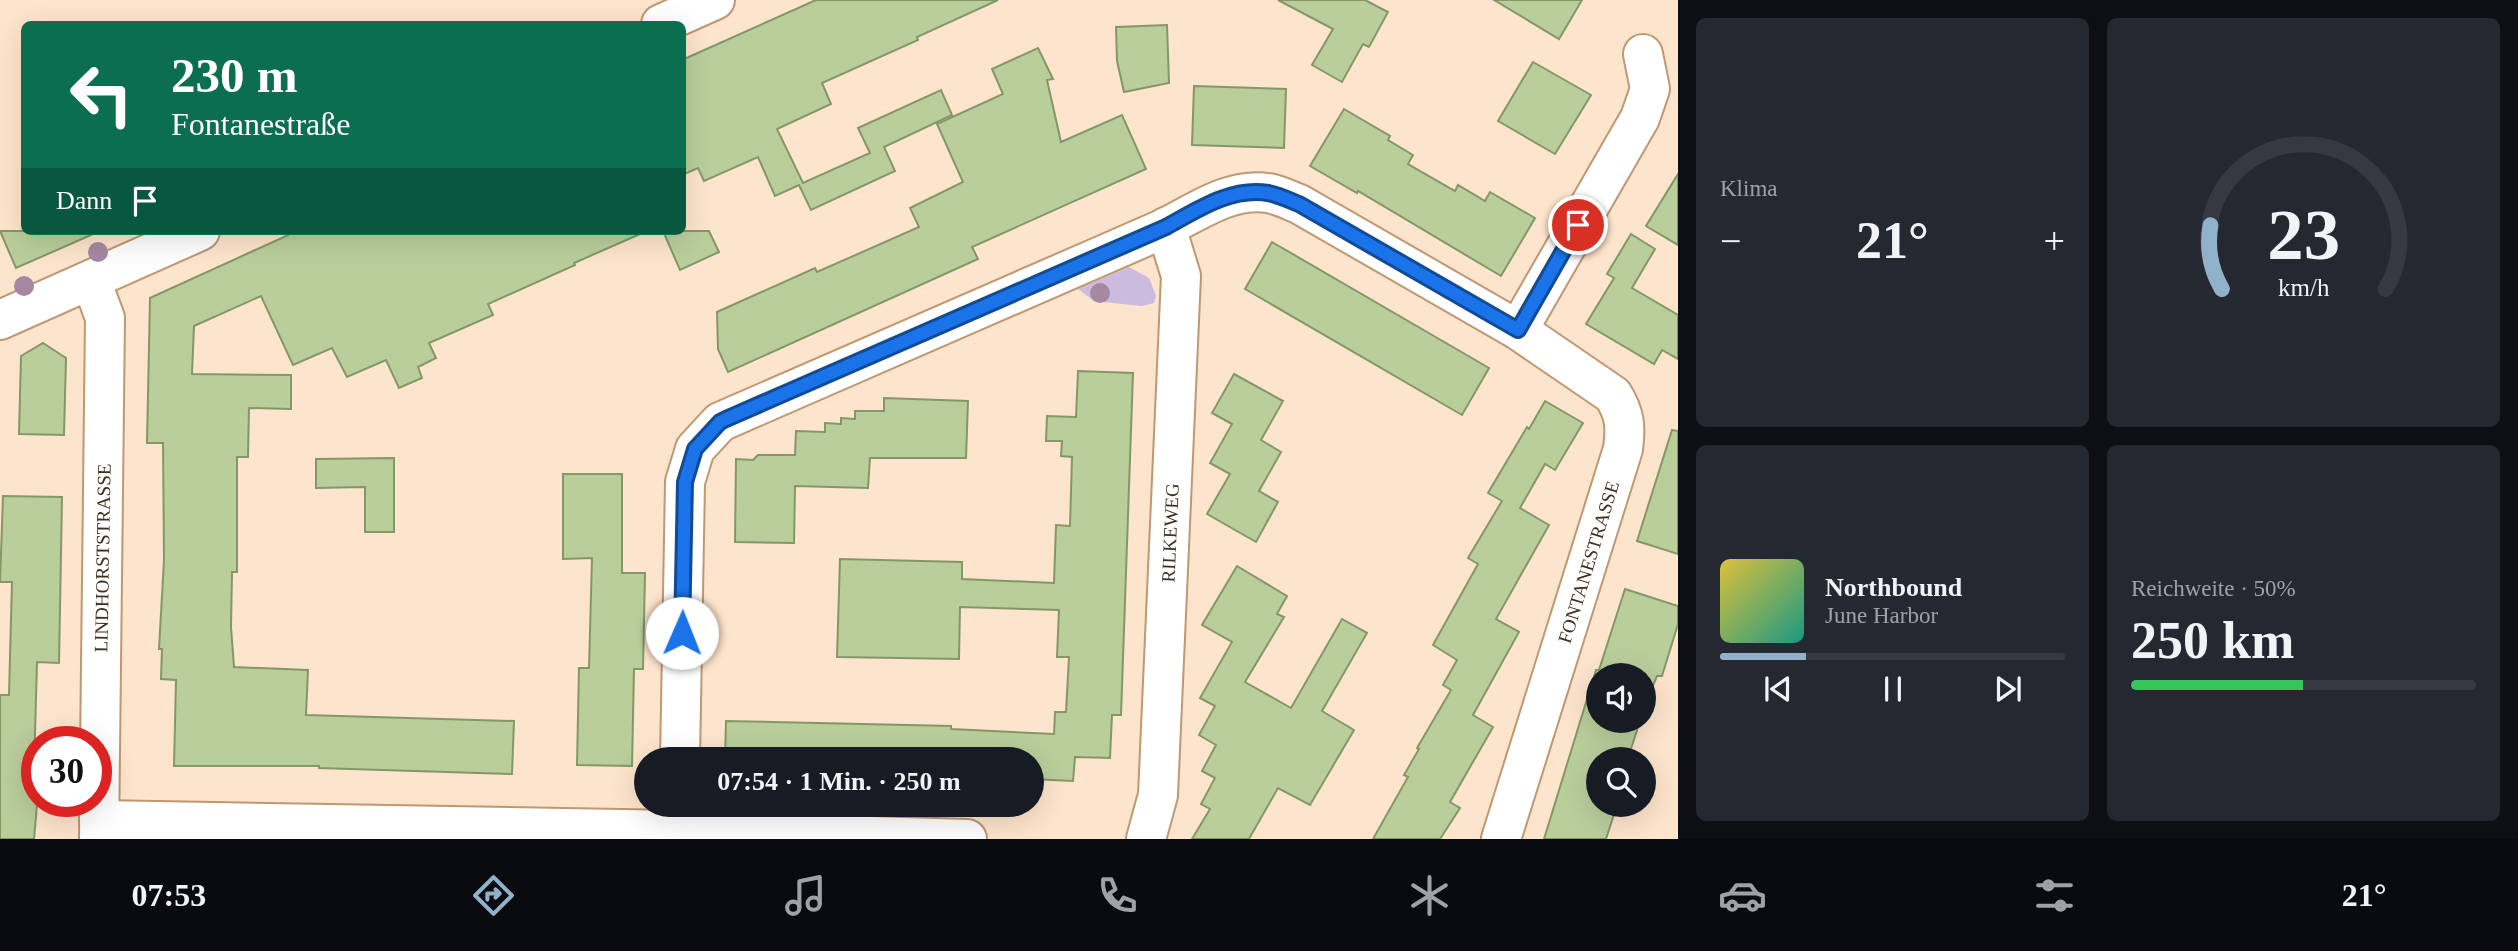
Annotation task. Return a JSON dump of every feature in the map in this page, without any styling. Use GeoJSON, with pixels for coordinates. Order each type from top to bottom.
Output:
{"type":"FeatureCollection","features":[{"type":"Feature","properties":{"kind":"street"},"geometry":{"type":"LineString","coordinates":[[668,21],[715,0]]}},
{"type":"Feature","properties":{"kind":"street"},"geometry":{"type":"LineString","coordinates":[[1518,330],[1640,118],[1650,89],[1643,54]]}},
{"type":"Feature","properties":{"kind":"street","name":"FONTANESTRASSE"},"geometry":{"type":"LineString","coordinates":[[680,747],[685,482],[695,449],[720,422],[1166,227],[1217,200],[1269,193],[1299,204],[1518,330],[1614,395],[1622,410],[1626,427],[1623,449],[1501,839]]}},
{"type":"Feature","properties":{"kind":"street","name":"RILKEWEG"},"geometry":{"type":"LineString","coordinates":[[1146,839],[1158,795],[1181,276],[1166,227]]}},
{"type":"Feature","properties":{"kind":"street"},"geometry":{"type":"LineString","coordinates":[[0,320],[191,235]]}},
{"type":"Feature","properties":{"kind":"street","name":"LINDHORSTSTRASSE"},"geometry":{"type":"LineString","coordinates":[[91,280],[105,318],[99,829]]}},
{"type":"Feature","properties":{"kind":"street"},"geometry":{"type":"LineString","coordinates":[[99,829],[679,825],[967,839]]}},
{"type":"Feature","properties":{"kind":"shaded area"},"geometry":{"type":"Polygon","coordinates":[[[1129,267],[1149,278],[1156,296],[1154,303],[1142,306],[1094,301],[1078,289],[1129,267]]]}},
{"type":"Feature","properties":{"kind":"building"},"geometry":{"type":"Polygon","coordinates":[[[816,0],[998,0],[822,83],[831,104],[777,129],[803,183],[870,153],[858,128],[941,90],[952,115],[884,147],[895,171],[811,210],[799,185],[775,196],[758,157],[704,181],[698,168],[686,173],[686,58],[816,0]]]}},
{"type":"Feature","properties":{"kind":"building"},"geometry":{"type":"Polygon","coordinates":[[[1278,0],[1365,0],[1388,12],[1369,47],[1363,44],[1342,82],[1312,65],[1333,29],[1278,0]]]}},
{"type":"Feature","properties":{"kind":"building"},"geometry":{"type":"Polygon","coordinates":[[[1494,0],[1582,0],[1559,39],[1494,0]]]}},
{"type":"Feature","properties":{"kind":"building"},"geometry":{"type":"Polygon","coordinates":[[[1167,25],[1169,83],[1124,92],[1117,61],[1116,27],[1167,25]]]}},
{"type":"Feature","properties":{"kind":"building"},"geometry":{"type":"Polygon","coordinates":[[[1038,48],[1053,79],[1047,80],[1061,142],[1122,115],[1146,169],[972,247],[978,259],[728,372],[718,349],[717,312],[815,268],[817,272],[919,227],[910,208],[963,182],[937,124],[1003,94],[992,69],[1038,48]]]}},
{"type":"Feature","properties":{"kind":"building"},"geometry":{"type":"Polygon","coordinates":[[[1533,62],[1591,95],[1555,154],[1498,121],[1533,62]]]}},
{"type":"Feature","properties":{"kind":"building"},"geometry":{"type":"Polygon","coordinates":[[[1194,86],[1286,89],[1284,148],[1192,145],[1194,86]]]}},
{"type":"Feature","properties":{"kind":"building"},"geometry":{"type":"Polygon","coordinates":[[[1344,109],[1390,136],[1388,140],[1413,155],[1408,164],[1455,191],[1458,185],[1485,201],[1490,192],[1535,218],[1501,276],[1358,191],[1357,193],[1310,166],[1344,109]]]}},
{"type":"Feature","properties":{"kind":"building"},"geometry":{"type":"Polygon","coordinates":[[[1678,174],[1678,245],[1646,226],[1678,174]]]}},
{"type":"Feature","properties":{"kind":"building"},"geometry":{"type":"Polygon","coordinates":[[[0,231],[21,231],[21,235],[91,235],[16,268],[0,231]]]}},
{"type":"Feature","properties":{"kind":"building"},"geometry":{"type":"Polygon","coordinates":[[[709,231],[719,252],[680,270],[665,235],[709,231]]]}},
{"type":"Feature","properties":{"kind":"building"},"geometry":{"type":"Polygon","coordinates":[[[1631,234],[1655,249],[1632,288],[1678,315],[1678,359],[1662,350],[1654,364],[1586,324],[1614,278],[1607,274],[1631,234]]]}},
{"type":"Feature","properties":{"kind":"building"},"geometry":{"type":"Polygon","coordinates":[[[288,235],[638,235],[488,304],[493,315],[429,343],[436,358],[418,367],[422,378],[399,388],[386,360],[347,377],[332,348],[293,365],[261,296],[194,326],[192,374],[291,375],[291,409],[249,408],[248,457],[237,457],[237,572],[232,572],[231,627],[234,667],[308,670],[306,715],[514,721],[512,774],[319,766],[174,766],[176,680],[161,679],[162,649],[159,649],[164,560],[163,443],[147,443],[150,298],[288,235]]]}},
{"type":"Feature","properties":{"kind":"building"},"geometry":{"type":"Polygon","coordinates":[[[1272,242],[1489,368],[1462,415],[1245,289],[1272,242]]]}},
{"type":"Feature","properties":{"kind":"building"},"geometry":{"type":"Polygon","coordinates":[[[43,343],[66,358],[64,435],[19,434],[21,356],[43,343]]]}},
{"type":"Feature","properties":{"kind":"building"},"geometry":{"type":"Polygon","coordinates":[[[1078,371],[1133,373],[1121,715],[1112,715],[1110,758],[1075,757],[1073,781],[1044,780],[1044,747],[725,747],[726,721],[951,726],[951,729],[1054,734],[1055,712],[1066,712],[1069,657],[1057,657],[1059,610],[960,607],[959,659],[837,657],[840,559],[962,562],[962,579],[1054,583],[1056,525],[1070,526],[1072,457],[1061,456],[1062,441],[1046,441],[1047,416],[1076,417],[1078,371]]]}},
{"type":"Feature","properties":{"kind":"building"},"geometry":{"type":"Polygon","coordinates":[[[1234,374],[1283,401],[1261,440],[1281,452],[1259,491],[1278,502],[1256,542],[1207,514],[1230,474],[1210,463],[1232,424],[1212,413],[1234,374]]]}},
{"type":"Feature","properties":{"kind":"building"},"geometry":{"type":"Polygon","coordinates":[[[884,398],[968,401],[966,458],[870,458],[868,488],[795,486],[794,543],[735,542],[736,459],[753,460],[758,455],[795,455],[796,431],[825,432],[825,423],[841,424],[841,418],[855,419],[855,411],[884,411],[884,398]]]}},
{"type":"Feature","properties":{"kind":"building"},"geometry":{"type":"Polygon","coordinates":[[[1545,401],[1583,423],[1555,470],[1545,464],[1520,508],[1549,525],[1496,619],[1519,632],[1473,715],[1493,727],[1450,802],[1460,808],[1440,839],[1373,839],[1408,777],[1404,775],[1419,749],[1417,748],[1451,690],[1443,685],[1457,660],[1433,645],[1478,564],[1468,558],[1502,501],[1488,493],[1545,401]]]}},
{"type":"Feature","properties":{"kind":"building"},"geometry":{"type":"Polygon","coordinates":[[[1672,430],[1678,431],[1678,554],[1637,541],[1672,430]]]}},
{"type":"Feature","properties":{"kind":"building"},"geometry":{"type":"Polygon","coordinates":[[[394,458],[394,532],[365,532],[365,487],[316,488],[316,459],[394,458]]]}},
{"type":"Feature","properties":{"kind":"building"},"geometry":{"type":"Polygon","coordinates":[[[563,474],[622,474],[622,573],[645,573],[643,669],[634,669],[632,766],[577,765],[579,668],[589,668],[592,558],[563,559],[563,474]]]}},
{"type":"Feature","properties":{"kind":"building"},"geometry":{"type":"Polygon","coordinates":[[[3,496],[62,497],[59,663],[37,662],[35,726],[21,726],[21,817],[36,817],[34,839],[0,839],[0,695],[9,695],[12,582],[0,582],[3,496]]]}},
{"type":"Feature","properties":{"kind":"building"},"geometry":{"type":"Polygon","coordinates":[[[1237,566],[1287,596],[1277,614],[1284,617],[1245,682],[1291,708],[1342,619],[1367,633],[1322,711],[1354,730],[1310,805],[1278,788],[1249,839],[1192,839],[1210,809],[1201,804],[1215,778],[1202,771],[1216,745],[1199,735],[1215,706],[1200,698],[1232,642],[1202,625],[1237,566]]]}},
{"type":"Feature","properties":{"kind":"building"},"geometry":{"type":"Polygon","coordinates":[[[1625,589],[1678,606],[1678,624],[1662,676],[1656,678],[1656,663],[1601,663],[1625,589]]]}},
{"type":"Feature","properties":{"kind":"building"},"geometry":{"type":"Polygon","coordinates":[[[1586,702],[1586,733],[1636,733],[1632,747],[1586,747],[1586,817],[1613,817],[1606,839],[1544,839],[1586,702]]]}},
{"type":"Feature","properties":{"kind":"route"},"geometry":{"type":"LineString","coordinates":[[682,633],[685,482],[695,449],[726,419],[1166,227],[1217,200],[1269,193],[1299,204],[1518,330],[1578,225]]}}]}
